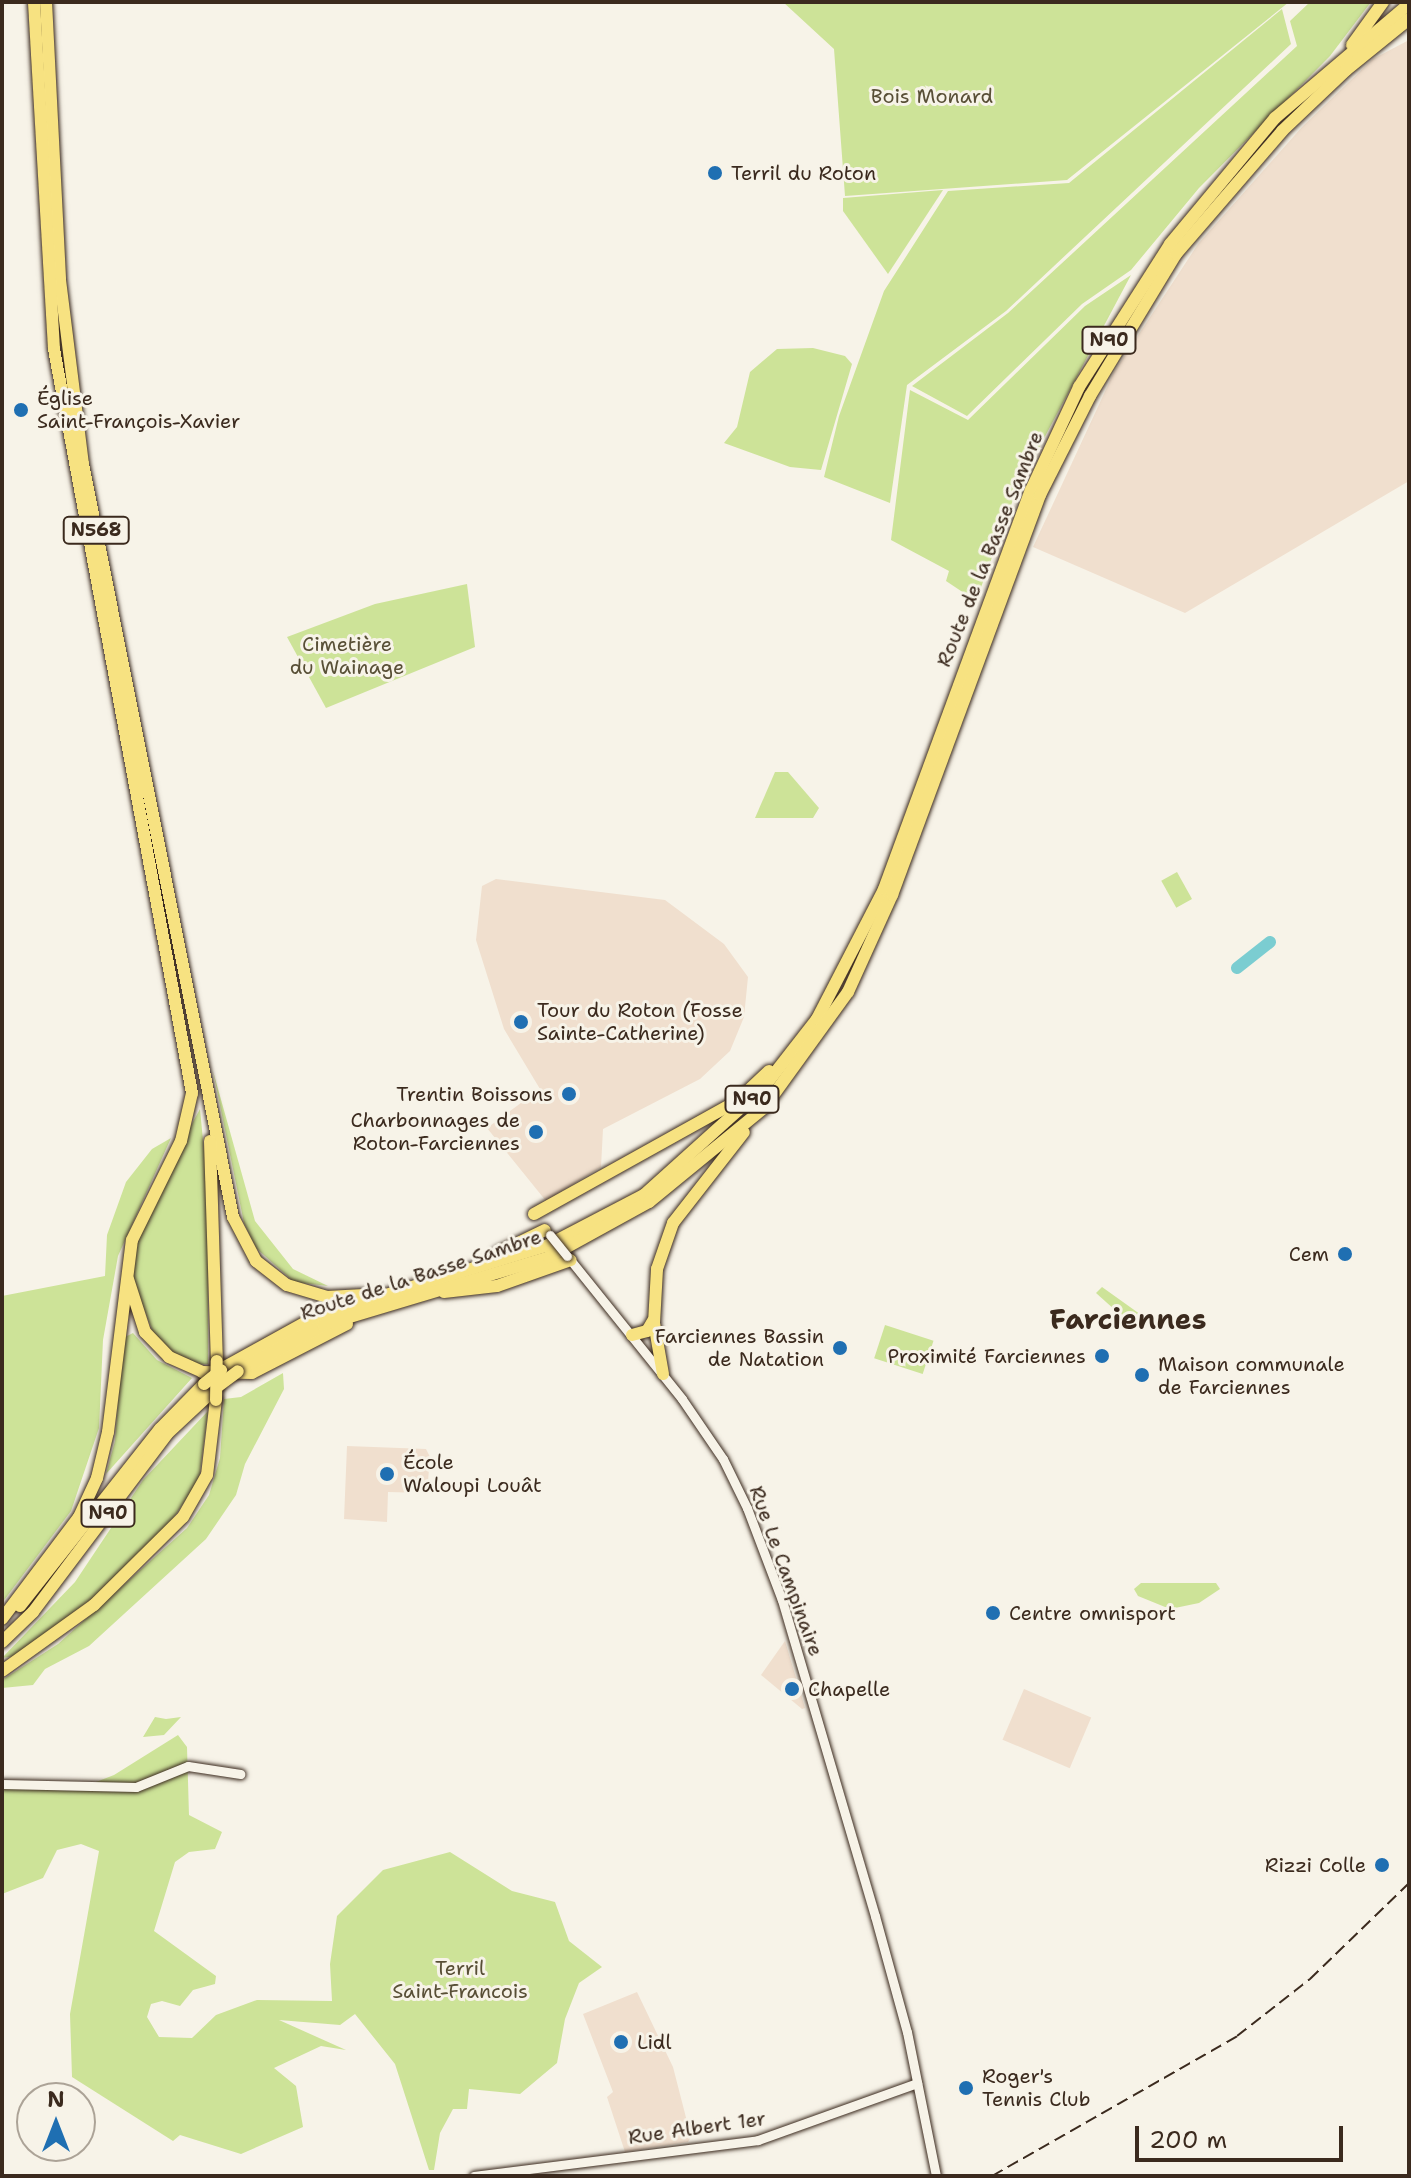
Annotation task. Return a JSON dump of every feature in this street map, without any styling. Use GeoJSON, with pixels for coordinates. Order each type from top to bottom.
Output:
{"type":"FeatureCollection","features":[{"type":"Feature","properties":{"kind":"highway","name":"N568"},"geometry":{"type":"LineString","coordinates":[[34,2],[54,349],[186,1040],[192,1093],[186,1126],[139,1219],[127,1259]]}},
{"type":"Feature","properties":{"kind":"highway","name":"N568"},"geometry":{"type":"LineString","coordinates":[[46,2],[60,280],[83,464],[203,1077]]}},
{"type":"Feature","properties":{"kind":"highway"},"geometry":{"type":"LineString","coordinates":[[1347,52],[1383,2]]}},
{"type":"Feature","properties":{"kind":"highway","name":"Route de la Basse Sambre"},"geometry":{"type":"LineString","coordinates":[[936,757],[1031,490],[1079,387],[1170,244],[1275,118],[1347,52],[1409,4]]}},
{"type":"Feature","properties":{"kind":"highway","name":"Route de la Basse Sambre"},"geometry":{"type":"LineString","coordinates":[[936,757],[1040,495],[1090,396],[1176,254],[1282,131],[1378,43],[1409,19]]}},
{"type":"Feature","properties":{"kind":"highway"},"geometry":{"type":"LineString","coordinates":[[1378,43],[1409,27]]}},
{"type":"Feature","properties":{"kind":"highway","name":"N90"},"geometry":{"type":"LineString","coordinates":[[928,782],[936,757]]}},
{"type":"Feature","properties":{"kind":"highway","name":"Route de la Basse Sambre"},"geometry":{"type":"LineString","coordinates":[[2,1642],[33,1612],[167,1434],[212,1391],[220,1365],[292,1327],[546,1246],[644,1195],[725,1127],[800,1042],[837,984],[884,889],[928,782]]}},
{"type":"Feature","properties":{"kind":"highway","name":"Route de la Basse Sambre"},"geometry":{"type":"LineString","coordinates":[[2,1622],[41,1585],[160,1429],[238,1371],[297,1336],[366,1311],[549,1257],[649,1202],[764,1108],[848,992],[928,782]]}},
{"type":"Feature","properties":{"kind":"highway"},"geometry":{"type":"LineString","coordinates":[[534,1214],[737,1101],[800,1042]]}},
{"type":"Feature","properties":{"kind":"highway"},"geometry":{"type":"LineString","coordinates":[[203,1077],[233,1217],[256,1261],[275,1278],[313,1295],[384,1296]]}},
{"type":"Feature","properties":{"kind":"highway"},"geometry":{"type":"LineString","coordinates":[[2,1671],[94,1605],[183,1517],[207,1475],[212,1391],[220,1365],[216,1215],[203,1077]]}},
{"type":"Feature","properties":{"kind":"highway"},"geometry":{"type":"LineString","coordinates":[[663,1374],[654,1316],[657,1269],[673,1223],[764,1108]]}},
{"type":"Feature","properties":{"kind":"highway"},"geometry":{"type":"LineString","coordinates":[[441,1279],[547,1232]]}},
{"type":"Feature","properties":{"kind":"highway"},"geometry":{"type":"LineString","coordinates":[[433,1292],[497,1286],[569,1258]]}},
{"type":"Feature","properties":{"kind":"highway"},"geometry":{"type":"LineString","coordinates":[[127,1259],[131,1302],[145,1332],[169,1357],[202,1372],[240,1375],[274,1366],[366,1311]]}},
{"type":"Feature","properties":{"kind":"highway"},"geometry":{"type":"LineString","coordinates":[[2,1622],[79,1517],[97,1478],[108,1432],[127,1259]]}},
{"type":"Feature","properties":{"kind":"highway"},"geometry":{"type":"LineString","coordinates":[[632,1335],[647,1331],[654,1316]]}},
{"type":"Feature","properties":{"kind":"main road"},"geometry":{"type":"LineString","coordinates":[[534,1214],[547,1232]]}},
{"type":"Feature","properties":{"kind":"main road","name":"Rue Le Campinaire"},"geometry":{"type":"LineString","coordinates":[[547,1232],[663,1374],[726,1463],[782,1600],[871,1902],[927,2122],[936,2176]]}},
{"type":"Feature","properties":{"kind":"main road"},"geometry":{"type":"LineString","coordinates":[[2,1784],[136,1787],[188,1766],[240,1774]]}},
{"type":"Feature","properties":{"kind":"main road","name":"Rue Albert 1er"},"geometry":{"type":"LineString","coordinates":[[474,2176],[758,2140],[917,2083]]}},
{"type":"Feature","properties":{"kind":"shaded area"},"geometry":{"type":"Polygon","coordinates":[[[1409,40],[1409,481],[1185,613],[1033,547],[1114,372],[1198,244],[1302,127],[1373,59],[1409,40]]]}},
{"type":"Feature","properties":{"kind":"shaded area"},"geometry":{"type":"Polygon","coordinates":[[[496,879],[665,900],[724,944],[748,977],[744,1017],[730,1051],[700,1079],[603,1129],[601,1167],[546,1201],[487,1128],[540,1089],[504,1029],[476,940],[482,886],[496,879]]]}},
{"type":"Feature","properties":{"kind":"shaded area","name":"École Waloupi Louât"},"geometry":{"type":"Polygon","coordinates":[[[347,1446],[426,1449],[430,1457],[427,1493],[388,1492],[387,1522],[344,1519],[347,1446]]]}},
{"type":"Feature","properties":{"kind":"shaded area"},"geometry":{"type":"Polygon","coordinates":[[[785,1641],[805,1708],[802,1709],[761,1675],[785,1641]]]}},
{"type":"Feature","properties":{"kind":"shaded area"},"geometry":{"type":"Polygon","coordinates":[[[1024,1689],[1091,1718],[1070,1768],[1003,1740],[1024,1689]]]}},
{"type":"Feature","properties":{"kind":"shaded area"},"geometry":{"type":"Polygon","coordinates":[[[637,1992],[673,2067],[691,2137],[688,2142],[625,2152],[607,2097],[613,2092],[583,2014],[637,1992]]]}},
{"type":"Feature","properties":{"kind":"green space","name":"Bois Monard"},"geometry":{"type":"Polygon","coordinates":[[[783,2],[1289,2],[1067,180],[845,196],[834,49],[783,2]]]}},
{"type":"Feature","properties":{"kind":"green space"},"geometry":{"type":"Polygon","coordinates":[[[1310,2],[1371,2],[1330,56],[1199,188],[1131,270],[1082,304],[967,416],[912,386],[1008,313],[1297,46],[1290,21],[1310,2]]]}},
{"type":"Feature","properties":{"kind":"green space"},"geometry":{"type":"Polygon","coordinates":[[[1282,9],[1291,44],[1006,311],[907,385],[890,503],[824,477],[839,416],[884,291],[948,191],[1069,183],[1282,9]]]}},
{"type":"Feature","properties":{"kind":"green space"},"geometry":{"type":"Polygon","coordinates":[[[943,190],[888,274],[843,211],[843,198],[943,190]]]}},
{"type":"Feature","properties":{"kind":"green space"},"geometry":{"type":"Polygon","coordinates":[[[1131,275],[1017,489],[976,601],[946,581],[949,571],[891,540],[910,390],[968,420],[1085,306],[1131,275]]]}},
{"type":"Feature","properties":{"kind":"green space"},"geometry":{"type":"Polygon","coordinates":[[[813,348],[845,356],[852,364],[821,470],[790,467],[724,443],[737,427],[750,372],[777,349],[813,348]]]}},
{"type":"Feature","properties":{"kind":"green space","name":"Cimetière du Wainage"},"geometry":{"type":"Polygon","coordinates":[[[467,584],[475,647],[326,708],[287,637],[375,604],[467,584]]]}},
{"type":"Feature","properties":{"kind":"green space"},"geometry":{"type":"Polygon","coordinates":[[[775,772],[788,772],[819,808],[813,818],[755,818],[775,772]]]}},
{"type":"Feature","properties":{"kind":"green space"},"geometry":{"type":"Polygon","coordinates":[[[1177,872],[1192,899],[1176,908],[1161,881],[1177,872]]]}},
{"type":"Feature","properties":{"kind":"green space"},"geometry":{"type":"Polygon","coordinates":[[[213,1071],[255,1221],[293,1269],[328,1286],[294,1282],[256,1248],[244,1223],[213,1071]]]}},
{"type":"Feature","properties":{"kind":"green space"},"geometry":{"type":"Polygon","coordinates":[[[200,1109],[208,1193],[208,1364],[190,1365],[156,1340],[129,1270],[147,1206],[200,1109]]]}},
{"type":"Feature","properties":{"kind":"green space"},"geometry":{"type":"Polygon","coordinates":[[[171,1138],[118,1256],[103,1340],[99,1428],[71,1511],[2,1603],[2,1296],[105,1276],[107,1235],[126,1182],[152,1149],[171,1138]]]}},
{"type":"Feature","properties":{"kind":"green space"},"geometry":{"type":"Polygon","coordinates":[[[1102,1287],[1144,1317],[1135,1328],[1096,1293],[1102,1287]]]}},
{"type":"Feature","properties":{"kind":"green space"},"geometry":{"type":"Polygon","coordinates":[[[885,1325],[934,1341],[923,1374],[874,1358],[885,1325]]]}},
{"type":"Feature","properties":{"kind":"green space"},"geometry":{"type":"Polygon","coordinates":[[[133,1333],[157,1360],[192,1378],[106,1474],[115,1441],[123,1338],[133,1333]]]}},
{"type":"Feature","properties":{"kind":"green space"},"geometry":{"type":"Polygon","coordinates":[[[283,1373],[284,1389],[245,1464],[236,1495],[206,1539],[89,1646],[45,1669],[33,1685],[2,1688],[2,1680],[58,1644],[187,1528],[209,1495],[220,1458],[224,1399],[241,1397],[283,1373]]]}},
{"type":"Feature","properties":{"kind":"green space"},"geometry":{"type":"Polygon","coordinates":[[[208,1411],[199,1480],[170,1523],[105,1589],[15,1656],[2,1658],[75,1582],[143,1480],[208,1411]]]}},
{"type":"Feature","properties":{"kind":"green space"},"geometry":{"type":"Polygon","coordinates":[[[1141,1583],[1216,1583],[1220,1589],[1199,1603],[1170,1609],[1138,1596],[1134,1589],[1141,1583]]]}},
{"type":"Feature","properties":{"kind":"green space"},"geometry":{"type":"Polygon","coordinates":[[[155,1717],[181,1717],[164,1735],[143,1737],[155,1717]]]}},
{"type":"Feature","properties":{"kind":"green space","name":"Terril Saint-Francois"},"geometry":{"type":"Polygon","coordinates":[[[178,1735],[187,1747],[189,1815],[222,1832],[215,1849],[189,1852],[175,1862],[154,1931],[216,1976],[215,1984],[193,1990],[180,2006],[162,2001],[151,2004],[147,2017],[159,2037],[192,2038],[216,2015],[257,2000],[332,2001],[330,1964],[337,1916],[383,1870],[450,1852],[512,1891],[555,1902],[569,1941],[602,1967],[579,1983],[565,2019],[557,2063],[520,2094],[469,2089],[467,2109],[453,2109],[440,2133],[434,2170],[429,2170],[395,2064],[355,2014],[340,2025],[279,2020],[346,2050],[321,2046],[274,2068],[296,2086],[303,2127],[241,2154],[180,2135],[173,2141],[96,2092],[96,2082],[80,2082],[72,2077],[70,2014],[99,1851],[81,1844],[57,1850],[43,1878],[2,1894],[2,1787],[78,1789],[114,1775],[178,1735]]]}},
{"type":"Feature","properties":{"kind":"waterway"},"geometry":{"type":"LineString","coordinates":[[1237,968],[1270,942]]}},
{"type":"Feature","properties":{"kind":"railway"},"geometry":{"type":"LineString","coordinates":[[992,2176],[1237,2036],[1310,1979],[1409,1883]]}},
{"type":"Feature","properties":{"kind":"place","name":"Terril du Roton"},"geometry":{"type":"Point","coordinates":[715,173]}},
{"type":"Feature","properties":{"kind":"place","name":"Église Saint-François-Xavier"},"geometry":{"type":"Point","coordinates":[21,410]}},
{"type":"Feature","properties":{"kind":"place","name":"Tour du Roton (Fosse Sainte-Catherine)"},"geometry":{"type":"Point","coordinates":[521,1022]}},
{"type":"Feature","properties":{"kind":"place","name":"Trentin Boissons"},"geometry":{"type":"Point","coordinates":[569,1094]}},
{"type":"Feature","properties":{"kind":"place","name":"Charbonnages de Roton-Farciennes"},"geometry":{"type":"Point","coordinates":[536,1132]}},
{"type":"Feature","properties":{"kind":"place","name":"Cem"},"geometry":{"type":"Point","coordinates":[1345,1254]}},
{"type":"Feature","properties":{"kind":"place","name":"Farciennes Bassin de Natation"},"geometry":{"type":"Point","coordinates":[840,1348]}},
{"type":"Feature","properties":{"kind":"place","name":"Proximité Farciennes"},"geometry":{"type":"Point","coordinates":[1102,1356]}},
{"type":"Feature","properties":{"kind":"place","name":"Maison communale de Farciennes"},"geometry":{"type":"Point","coordinates":[1142,1375]}},
{"type":"Feature","properties":{"kind":"place","name":"École Waloupi Louât"},"geometry":{"type":"Point","coordinates":[387,1474]}},
{"type":"Feature","properties":{"kind":"place","name":"Centre omnisport"},"geometry":{"type":"Point","coordinates":[993,1613]}},
{"type":"Feature","properties":{"kind":"place","name":"Chapelle"},"geometry":{"type":"Point","coordinates":[792,1689]}},
{"type":"Feature","properties":{"kind":"place","name":"Rizzi Colle"},"geometry":{"type":"Point","coordinates":[1382,1865]}},
{"type":"Feature","properties":{"kind":"place","name":"Lidl"},"geometry":{"type":"Point","coordinates":[621,2042]}},
{"type":"Feature","properties":{"kind":"place","name":"Roger's Tennis Club"},"geometry":{"type":"Point","coordinates":[966,2088]}},
{"type":"Feature","properties":{"kind":"district","name":"Farciennes"},"geometry":{"type":"Point","coordinates":[1128,1319]}}]}
